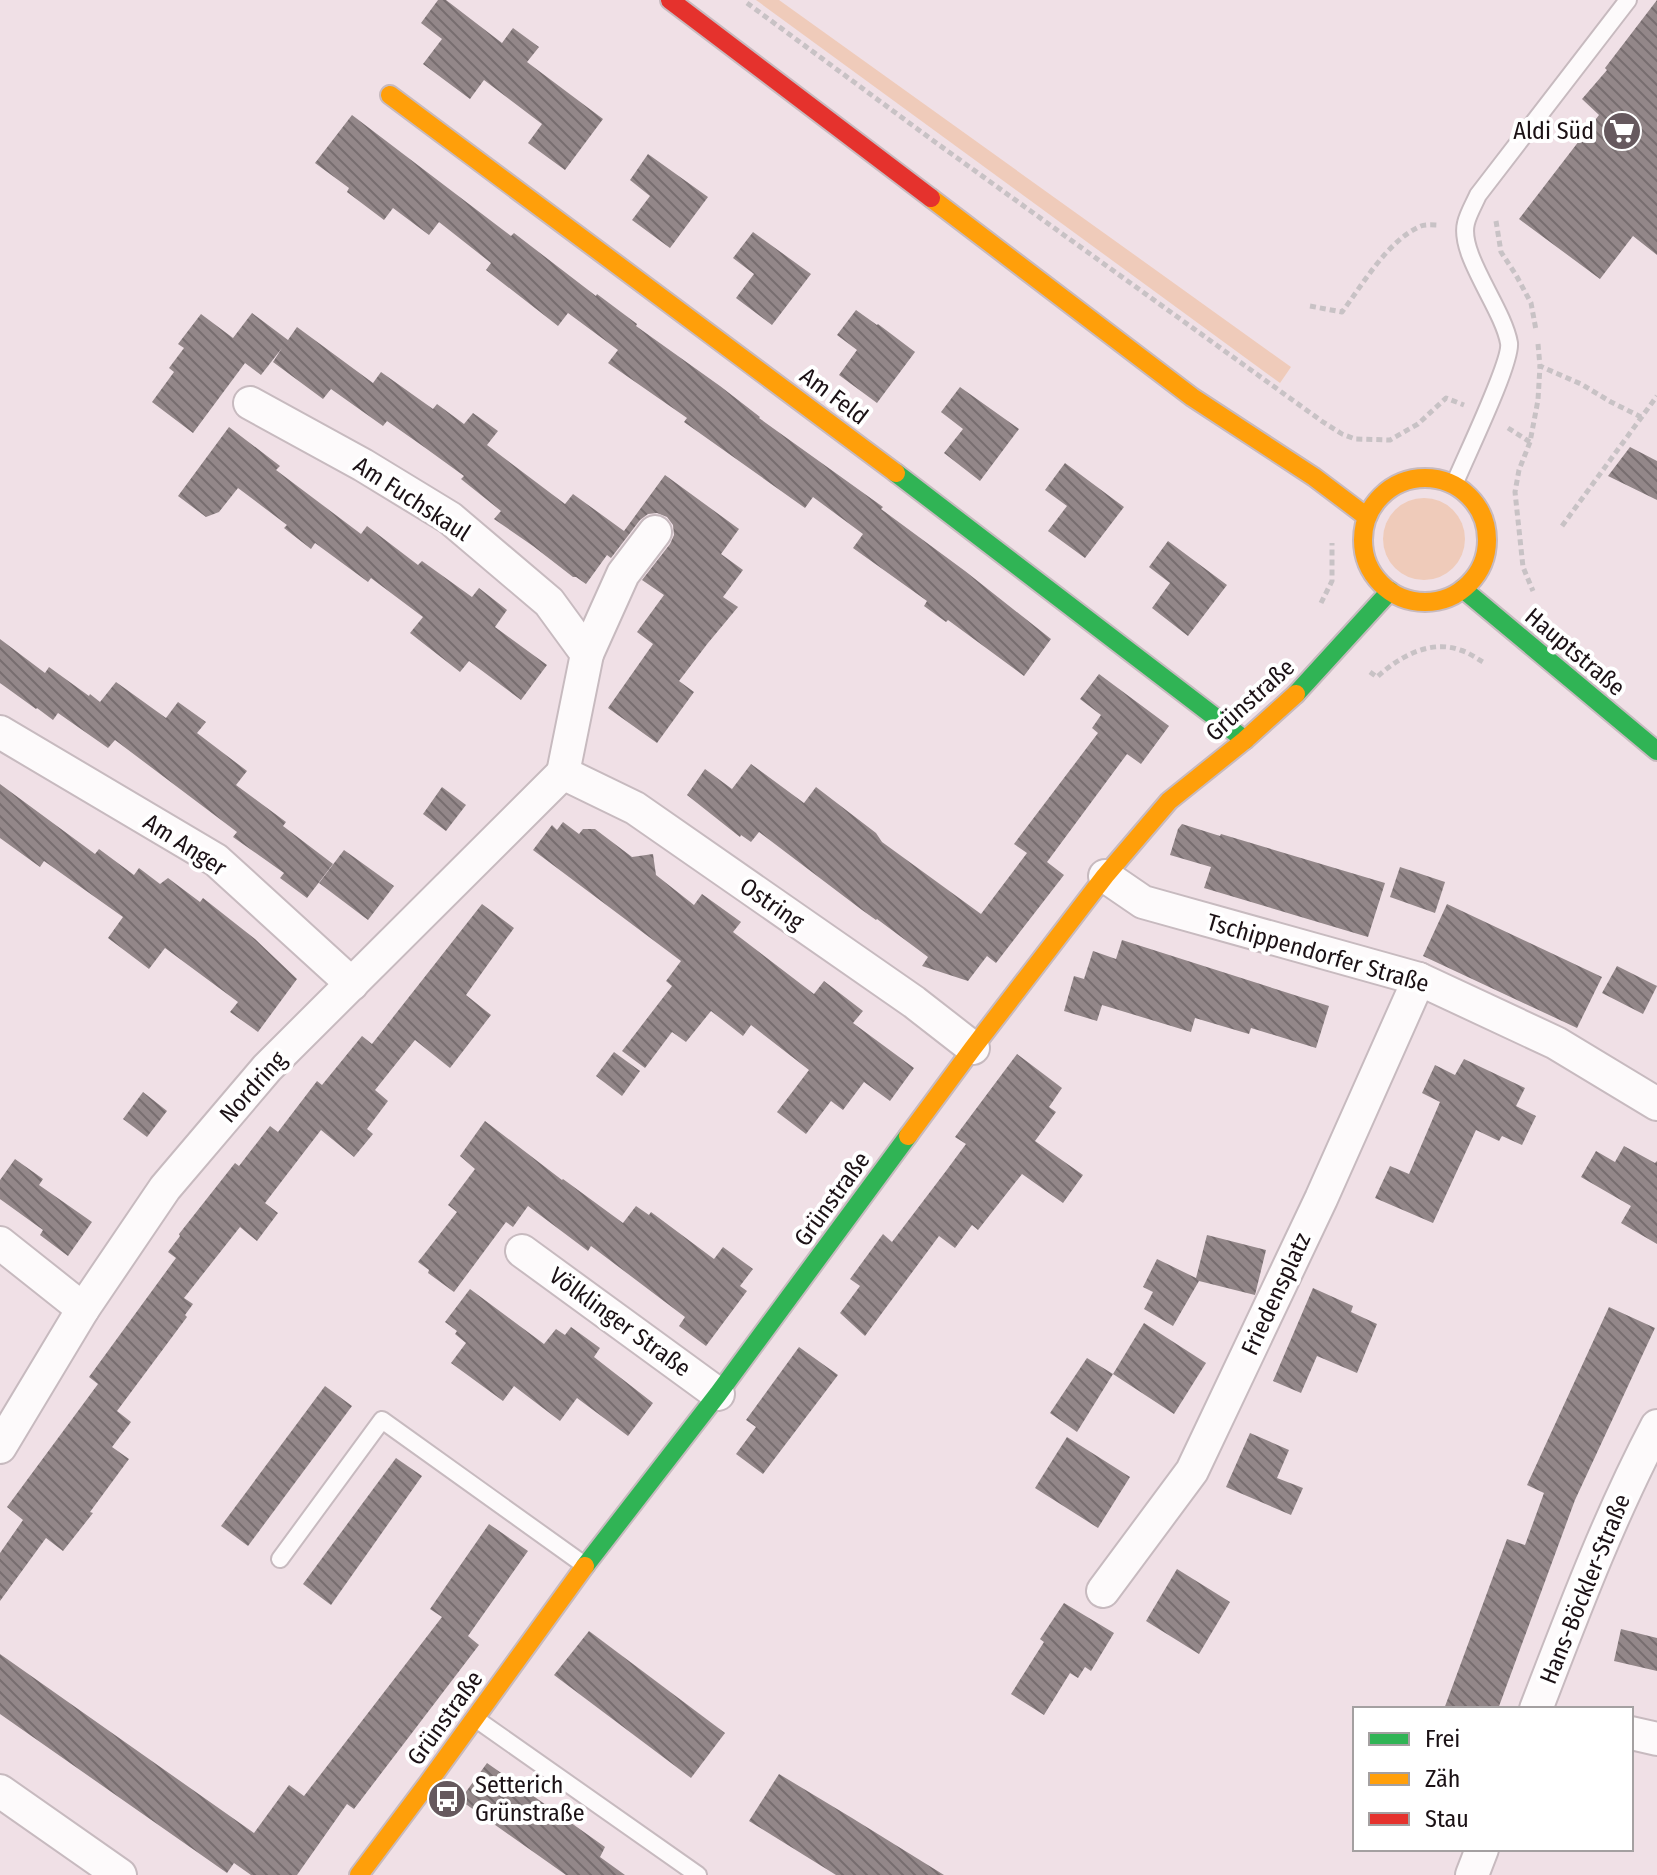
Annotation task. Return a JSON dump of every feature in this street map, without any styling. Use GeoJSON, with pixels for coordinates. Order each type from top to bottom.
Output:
{"type":"FeatureCollection","features":[{"type":"Feature","properties":{"kind":"street"},"geometry":{"type":"LineString","coordinates":[[670,0],[1192,397],[1314,477],[1367,517]]}},
{"type":"Feature","properties":{"kind":"street","name":"Am Feld"},"geometry":{"type":"LineString","coordinates":[[390,95],[830,422],[1245,740]]}},
{"type":"Feature","properties":{"kind":"street","name":"Am Fuchskaul"},"geometry":{"type":"LineString","coordinates":[[250,403],[363,465],[450,518],[549,602],[587,654]]}},
{"type":"Feature","properties":{"kind":"street"},"geometry":{"type":"LineString","coordinates":[[1420,478],[1437,479],[1454,485],[1470,497],[1482,515],[1487,535],[1486,555],[1477,575],[1463,589],[1446,599],[1427,602],[1408,600],[1377,581],[1368,566],[1363,542],[1367,517],[1388,490],[1403,482],[1420,478]]}},
{"type":"Feature","properties":{"kind":"street"},"geometry":{"type":"LineString","coordinates":[[563,773],[587,654],[623,574],[655,532]]}},
{"type":"Feature","properties":{"kind":"street","name":"Hauptstraße"},"geometry":{"type":"LineString","coordinates":[[1463,589],[1657,751]]}},
{"type":"Feature","properties":{"kind":"street","name":"Grünstraße"},"geometry":{"type":"LineString","coordinates":[[359,1875],[585,1565],[718,1394],[973,1048],[1105,876],[1169,801],[1287,704],[1390,591]]}},
{"type":"Feature","properties":{"kind":"street","name":"Am Anger"},"geometry":{"type":"LineString","coordinates":[[0,732],[216,860],[352,984]]}},
{"type":"Feature","properties":{"kind":"street","name":"Nordring"},"geometry":{"type":"LineString","coordinates":[[0,1447],[83,1309],[165,1188],[267,1068],[563,773]]}},
{"type":"Feature","properties":{"kind":"street","name":"Ostring"},"geometry":{"type":"LineString","coordinates":[[563,773],[635,808],[914,1002],[973,1048]]}},
{"type":"Feature","properties":{"kind":"street","name":"Tschippendorfer Straße"},"geometry":{"type":"LineString","coordinates":[[1105,876],[1143,902],[1419,979],[1556,1043],[1657,1104]]}},
{"type":"Feature","properties":{"kind":"street","name":"Friedensplatz"},"geometry":{"type":"LineString","coordinates":[[1103,1591],[1192,1471],[1321,1199],[1419,979]]}},
{"type":"Feature","properties":{"kind":"street"},"geometry":{"type":"LineString","coordinates":[[0,1243],[83,1309]]}},
{"type":"Feature","properties":{"kind":"street","name":"Völklinger Straße"},"geometry":{"type":"LineString","coordinates":[[522,1251],[718,1394]]}},
{"type":"Feature","properties":{"kind":"street","name":"Hans-Böckler-Straße"},"geometry":{"type":"LineString","coordinates":[[1537,1707],[1613,1517],[1657,1426]]}},
{"type":"Feature","properties":{"kind":"street"},"geometry":{"type":"LineString","coordinates":[[1633,1733],[1657,1739]]}},
{"type":"Feature","properties":{"kind":"street"},"geometry":{"type":"LineString","coordinates":[[0,1791],[120,1875]]}},
{"type":"Feature","properties":{"kind":"street"},"geometry":{"type":"LineString","coordinates":[[1472,1875],[1481,1851]]}},
{"type":"Feature","properties":{"kind":"lane"},"geometry":{"type":"LineString","coordinates":[[1454,485],[1504,368],[1509,345],[1498,311],[1468,251],[1465,225],[1478,195],[1628,0]]}},
{"type":"Feature","properties":{"kind":"lane"},"geometry":{"type":"LineString","coordinates":[[280,1559],[382,1420],[585,1565]]}},
{"type":"Feature","properties":{"kind":"lane"},"geometry":{"type":"LineString","coordinates":[[474,1718],[698,1875]]}},
{"type":"Feature","properties":{"kind":"path"},"geometry":{"type":"LineString","coordinates":[[743,0],[1323,422]]}},
{"type":"Feature","properties":{"kind":"path"},"geometry":{"type":"LineString","coordinates":[[1496,218],[1501,252],[1531,303],[1538,335],[1540,366],[1581,384],[1641,417]]}},
{"type":"Feature","properties":{"kind":"path"},"geometry":{"type":"LineString","coordinates":[[1310,306],[1342,312],[1383,257],[1405,237],[1423,225],[1465,225]]}},
{"type":"Feature","properties":{"kind":"path"},"geometry":{"type":"LineString","coordinates":[[1562,526],[1657,396]]}},
{"type":"Feature","properties":{"kind":"shaded area"},"geometry":{"type":"Polygon","coordinates":[[[756,0],[779,0],[1291,367],[1280,383],[756,0]]]}},
{"type":"Feature","properties":{"kind":"shaded area"},"geometry":{"type":"Polygon","coordinates":[[[1424,498],[1440,501],[1453,510],[1462,523],[1465,539],[1462,555],[1453,568],[1440,577],[1424,580],[1408,577],[1395,568],[1386,555],[1383,539],[1386,523],[1395,510],[1408,501],[1424,498]]]}},
{"type":"Feature","properties":{"kind":"building"},"geometry":{"type":"Polygon","coordinates":[[[438,0],[446,0],[502,43],[513,28],[539,47],[527,62],[603,119],[565,170],[528,143],[542,124],[484,80],[470,99],[423,64],[442,39],[421,23],[438,0]]]}},
{"type":"Feature","properties":{"kind":"building","name":"Aldi Süd"},"geometry":{"type":"Polygon","coordinates":[[[1657,0],[1657,255],[1633,236],[1600,279],[1519,219],[1599,115],[1582,99],[1607,70],[1605,68],[1657,0]]]}},
{"type":"Feature","properties":{"kind":"building"},"geometry":{"type":"Polygon","coordinates":[[[352,115],[511,236],[514,233],[759,418],[883,507],[881,509],[1051,639],[1024,676],[924,606],[927,601],[853,548],[863,534],[813,497],[805,508],[684,422],[687,418],[608,363],[618,350],[568,313],[558,326],[486,270],[491,263],[439,222],[429,235],[393,208],[384,220],[347,192],[349,188],[315,163],[352,115]]]}},
{"type":"Feature","properties":{"kind":"building"},"geometry":{"type":"Polygon","coordinates":[[[648,154],[708,197],[670,248],[632,220],[650,196],[630,180],[648,154]]]}},
{"type":"Feature","properties":{"kind":"building"},"geometry":{"type":"Polygon","coordinates":[[[753,232],[811,274],[772,325],[736,298],[754,274],[733,258],[753,232]]]}},
{"type":"Feature","properties":{"kind":"building"},"geometry":{"type":"Polygon","coordinates":[[[856,310],[915,352],[877,403],[839,375],[857,350],[837,335],[856,310]]]}},
{"type":"Feature","properties":{"kind":"building"},"geometry":{"type":"Polygon","coordinates":[[[252,313],[288,340],[297,327],[373,383],[381,372],[433,409],[437,404],[464,424],[473,413],[498,431],[487,445],[565,504],[573,494],[624,531],[665,475],[739,529],[721,554],[743,570],[723,597],[738,607],[679,681],[694,692],[657,743],[608,708],[653,644],[637,632],[664,595],[642,580],[674,535],[673,525],[667,517],[648,514],[640,520],[611,558],[607,555],[586,584],[494,519],[501,511],[461,479],[464,476],[424,447],[387,421],[383,426],[331,389],[323,399],[273,362],[282,348],[261,375],[245,363],[193,433],[152,402],[174,372],[169,368],[184,348],[178,344],[201,314],[233,338],[252,313]]]}},
{"type":"Feature","properties":{"kind":"building"},"geometry":{"type":"Polygon","coordinates":[[[960,387],[1019,429],[980,481],[944,453],[963,429],[941,412],[960,387]]]}},
{"type":"Feature","properties":{"kind":"building"},"geometry":{"type":"Polygon","coordinates":[[[229,427],[280,466],[276,470],[361,534],[367,526],[418,565],[422,561],[472,597],[479,588],[507,610],[495,627],[547,665],[521,700],[469,661],[460,672],[410,633],[423,617],[371,578],[368,582],[315,543],[311,549],[284,528],[287,525],[238,488],[219,512],[206,517],[178,496],[229,427]]]}},
{"type":"Feature","properties":{"kind":"building"},"geometry":{"type":"Polygon","coordinates":[[[1630,447],[1657,461],[1657,500],[1608,476],[1630,447]]]}},
{"type":"Feature","properties":{"kind":"building"},"geometry":{"type":"Polygon","coordinates":[[[1065,463],[1124,507],[1085,558],[1048,531],[1067,506],[1045,490],[1065,463]]]}},
{"type":"Feature","properties":{"kind":"building"},"geometry":{"type":"Polygon","coordinates":[[[1168,541],[1227,585],[1188,636],[1152,608],[1170,583],[1149,567],[1168,541]]]}},
{"type":"Feature","properties":{"kind":"building"},"geometry":{"type":"Polygon","coordinates":[[[0,639],[45,673],[49,667],[100,702],[116,682],[166,718],[178,702],[206,722],[197,733],[247,771],[236,785],[286,822],[283,826],[333,864],[307,898],[280,878],[284,873],[233,837],[237,832],[115,740],[108,748],[58,713],[53,720],[0,683],[0,639]]]}},
{"type":"Feature","properties":{"kind":"building"},"geometry":{"type":"Polygon","coordinates":[[[1099,674],[1169,726],[1141,764],[1127,754],[1047,862],[1064,875],[996,963],[987,956],[968,981],[922,966],[928,957],[759,832],[751,842],[740,837],[687,795],[705,769],[732,789],[751,764],[804,803],[816,787],[876,833],[882,842],[981,914],[1027,853],[1014,844],[1098,733],[1092,728],[1101,715],[1080,699],[1099,674]]]}},
{"type":"Feature","properties":{"kind":"building"},"geometry":{"type":"Polygon","coordinates":[[[0,784],[95,854],[99,849],[134,875],[139,868],[160,884],[168,878],[200,902],[203,898],[255,939],[297,979],[258,1032],[230,1012],[238,1002],[165,948],[149,969],[108,938],[123,917],[44,861],[40,867],[0,838],[0,784]]]}},
{"type":"Feature","properties":{"kind":"building"},"geometry":{"type":"Polygon","coordinates":[[[442,787],[466,805],[446,831],[423,814],[442,787]]]}},
{"type":"Feature","properties":{"kind":"building"},"geometry":{"type":"Polygon","coordinates":[[[563,822],[579,834],[583,829],[595,829],[632,857],[653,854],[656,875],[694,905],[702,894],[741,922],[733,932],[814,994],[824,981],[863,1011],[853,1023],[914,1068],[890,1101],[864,1082],[843,1110],[831,1101],[806,1134],[777,1112],[809,1070],[751,1025],[743,1036],[711,1011],[686,1042],[672,1032],[645,1068],[622,1051],[672,986],[666,981],[681,961],[533,850],[552,825],[557,830],[563,822]]]}},
{"type":"Feature","properties":{"kind":"building"},"geometry":{"type":"Polygon","coordinates":[[[1182,824],[1385,883],[1368,937],[1204,888],[1211,867],[1170,855],[1182,824]]]}},
{"type":"Feature","properties":{"kind":"building"},"geometry":{"type":"Polygon","coordinates":[[[344,850],[394,886],[368,920],[319,883],[344,850]]]}},
{"type":"Feature","properties":{"kind":"building"},"geometry":{"type":"Polygon","coordinates":[[[1400,867],[1445,882],[1435,913],[1390,897],[1400,867]]]}},
{"type":"Feature","properties":{"kind":"building"},"geometry":{"type":"Polygon","coordinates":[[[482,904],[514,928],[466,995],[491,1015],[450,1068],[415,1040],[375,1090],[388,1101],[367,1129],[373,1134],[354,1157],[321,1130],[265,1203],[278,1213],[257,1241],[240,1227],[184,1298],[193,1304],[185,1315],[187,1317],[117,1411],[131,1422],[112,1447],[129,1459],[90,1512],[93,1513],[63,1551],[46,1538],[0,1601],[0,1553],[23,1520],[7,1507],[98,1384],[89,1377],[176,1258],[168,1252],[179,1234],[235,1163],[239,1166],[270,1126],[278,1132],[317,1081],[322,1085],[362,1036],[372,1044],[482,904]]]}},
{"type":"Feature","properties":{"kind":"building"},"geometry":{"type":"Polygon","coordinates":[[[1447,904],[1602,977],[1577,1028],[1423,956],[1447,904]]]}},
{"type":"Feature","properties":{"kind":"building"},"geometry":{"type":"Polygon","coordinates":[[[1122,940],[1329,1006],[1316,1048],[1251,1028],[1249,1034],[1195,1018],[1191,1032],[1102,1005],[1097,1021],[1064,1011],[1074,976],[1084,979],[1093,951],[1116,959],[1122,940]]]}},
{"type":"Feature","properties":{"kind":"building"},"geometry":{"type":"Polygon","coordinates":[[[1617,966],[1657,986],[1643,1014],[1602,993],[1617,966]]]}},
{"type":"Feature","properties":{"kind":"building"},"geometry":{"type":"Polygon","coordinates":[[[614,1052],[640,1071],[622,1096],[596,1076],[614,1052]]]}},
{"type":"Feature","properties":{"kind":"building"},"geometry":{"type":"Polygon","coordinates":[[[1017,1054],[1062,1088],[1049,1107],[1056,1112],[1035,1141],[1083,1175],[1063,1203],[1022,1174],[978,1230],[972,1225],[955,1248],[939,1236],[865,1336],[840,1313],[860,1286],[850,1279],[883,1234],[892,1242],[946,1171],[966,1144],[955,1137],[1017,1054]]]}},
{"type":"Feature","properties":{"kind":"building"},"geometry":{"type":"Polygon","coordinates":[[[1464,1059],[1525,1088],[1516,1106],[1536,1116],[1522,1145],[1502,1136],[1499,1141],[1476,1130],[1433,1223],[1375,1198],[1390,1166],[1409,1174],[1440,1102],[1422,1093],[1435,1065],[1455,1075],[1464,1059]]]}},
{"type":"Feature","properties":{"kind":"building"},"geometry":{"type":"Polygon","coordinates":[[[143,1092],[167,1111],[147,1137],[123,1119],[143,1092]]]}},
{"type":"Feature","properties":{"kind":"building"},"geometry":{"type":"Polygon","coordinates":[[[485,1121],[623,1223],[636,1206],[649,1215],[651,1212],[714,1259],[723,1247],[753,1269],[740,1286],[747,1291],[706,1346],[679,1326],[685,1317],[591,1246],[588,1251],[528,1206],[513,1227],[506,1222],[454,1292],[428,1273],[429,1270],[418,1262],[457,1212],[448,1205],[475,1169],[460,1156],[485,1121]]]}},
{"type":"Feature","properties":{"kind":"building"},"geometry":{"type":"Polygon","coordinates":[[[1624,1146],[1655,1163],[1657,1161],[1657,1244],[1621,1223],[1631,1206],[1581,1177],[1596,1151],[1615,1162],[1624,1146]]]}},
{"type":"Feature","properties":{"kind":"building"},"geometry":{"type":"Polygon","coordinates":[[[15,1159],[43,1179],[39,1185],[92,1222],[68,1256],[40,1235],[43,1230],[0,1199],[0,1180],[15,1159]]]}},
{"type":"Feature","properties":{"kind":"building"},"geometry":{"type":"Polygon","coordinates":[[[1207,1235],[1266,1250],[1255,1295],[1199,1281],[1173,1326],[1144,1309],[1153,1292],[1143,1287],[1157,1259],[1196,1278],[1207,1235]]]}},
{"type":"Feature","properties":{"kind":"building"},"geometry":{"type":"Polygon","coordinates":[[[1313,1288],[1353,1306],[1351,1312],[1377,1324],[1357,1373],[1317,1356],[1301,1393],[1273,1381],[1313,1288]]]}},
{"type":"Feature","properties":{"kind":"building"},"geometry":{"type":"Polygon","coordinates":[[[470,1289],[544,1344],[556,1329],[565,1335],[571,1327],[600,1348],[594,1357],[653,1403],[628,1436],[577,1398],[560,1421],[514,1386],[503,1401],[451,1363],[466,1343],[445,1322],[470,1289]]]}},
{"type":"Feature","properties":{"kind":"building"},"geometry":{"type":"Polygon","coordinates":[[[1609,1307],[1655,1328],[1575,1500],[1499,1707],[1445,1707],[1507,1539],[1525,1545],[1544,1493],[1527,1485],[1609,1307]]]}},
{"type":"Feature","properties":{"kind":"building"},"geometry":{"type":"Polygon","coordinates":[[[1144,1323],[1206,1363],[1174,1414],[1113,1374],[1144,1323]]]}},
{"type":"Feature","properties":{"kind":"building"},"geometry":{"type":"Polygon","coordinates":[[[799,1347],[838,1375],[763,1474],[736,1454],[756,1427],[746,1420],[799,1347]]]}},
{"type":"Feature","properties":{"kind":"building"},"geometry":{"type":"Polygon","coordinates":[[[1087,1358],[1113,1374],[1077,1432],[1050,1413],[1087,1358]]]}},
{"type":"Feature","properties":{"kind":"building"},"geometry":{"type":"Polygon","coordinates":[[[325,1386],[352,1406],[248,1546],[221,1526],[325,1386]]]}},
{"type":"Feature","properties":{"kind":"building"},"geometry":{"type":"Polygon","coordinates":[[[1250,1433],[1289,1450],[1277,1478],[1303,1488],[1291,1515],[1226,1487],[1250,1433]]]}},
{"type":"Feature","properties":{"kind":"building"},"geometry":{"type":"Polygon","coordinates":[[[1067,1437],[1130,1477],[1098,1528],[1035,1488],[1067,1437]]]}},
{"type":"Feature","properties":{"kind":"building"},"geometry":{"type":"Polygon","coordinates":[[[396,1458],[422,1476],[331,1605],[303,1584],[396,1458]]]}},
{"type":"Feature","properties":{"kind":"building"},"geometry":{"type":"Polygon","coordinates":[[[489,1524],[528,1551],[468,1636],[479,1645],[354,1809],[347,1804],[297,1875],[251,1875],[234,1863],[227,1873],[0,1714],[0,1654],[254,1833],[289,1785],[304,1796],[442,1617],[430,1609],[489,1524]]]}},
{"type":"Feature","properties":{"kind":"building"},"geometry":{"type":"Polygon","coordinates":[[[1177,1569],[1230,1602],[1199,1654],[1146,1621],[1177,1569]]]}},
{"type":"Feature","properties":{"kind":"building"},"geometry":{"type":"Polygon","coordinates":[[[1064,1603],[1114,1633],[1091,1671],[1085,1667],[1078,1678],[1070,1673],[1044,1715],[1011,1694],[1044,1642],[1040,1639],[1064,1603]]]}},
{"type":"Feature","properties":{"kind":"building"},"geometry":{"type":"Polygon","coordinates":[[[1621,1629],[1657,1638],[1657,1671],[1614,1661],[1621,1629]]]}},
{"type":"Feature","properties":{"kind":"building"},"geometry":{"type":"Polygon","coordinates":[[[589,1631],[725,1733],[691,1778],[554,1675],[589,1631]]]}},
{"type":"Feature","properties":{"kind":"building"},"geometry":{"type":"Polygon","coordinates":[[[487,1763],[605,1847],[600,1857],[625,1875],[566,1875],[460,1800],[487,1763]]]}},
{"type":"Feature","properties":{"kind":"building"},"geometry":{"type":"Polygon","coordinates":[[[779,1774],[944,1875],[836,1875],[749,1821],[779,1774]]]}},
{"type":"Feature","properties":{"kind":"traffic: fast"},"geometry":{"type":"LineString","coordinates":[[896,473],[1245,740]]}},
{"type":"Feature","properties":{"kind":"traffic: fast"},"geometry":{"type":"LineString","coordinates":[[1463,589],[1657,751]]}},
{"type":"Feature","properties":{"kind":"traffic: fast"},"geometry":{"type":"LineString","coordinates":[[1296,694],[1390,591]]}},
{"type":"Feature","properties":{"kind":"traffic: fast"},"geometry":{"type":"LineString","coordinates":[[585,1566],[718,1394],[908,1136]]}},
{"type":"Feature","properties":{"kind":"traffic: slow"},"geometry":{"type":"LineString","coordinates":[[390,95],[896,473]]}},
{"type":"Feature","properties":{"kind":"traffic: slow"},"geometry":{"type":"LineString","coordinates":[[931,198],[1192,397],[1314,477],[1367,517]]}},
{"type":"Feature","properties":{"kind":"traffic: slow"},"geometry":{"type":"LineString","coordinates":[[1425,478],[1449,483],[1469,496],[1482,516],[1487,540],[1482,564],[1469,584],[1449,597],[1425,602],[1401,597],[1381,584],[1368,564],[1363,540],[1368,516],[1381,496],[1401,483],[1425,478]]}},
{"type":"Feature","properties":{"kind":"traffic: slow"},"geometry":{"type":"LineString","coordinates":[[908,1136],[1105,876],[1169,801],[1296,694]]}},
{"type":"Feature","properties":{"kind":"traffic: slow"},"geometry":{"type":"LineString","coordinates":[[359,1875],[585,1566]]}},
{"type":"Feature","properties":{"kind":"traffic: jam"},"geometry":{"type":"LineString","coordinates":[[670,0],[931,198]]}},
{"type":"Feature","properties":{"kind":"place","name":"Aldi Süd"},"geometry":{"type":"Point","coordinates":[1622,131]}},
{"type":"Feature","properties":{"kind":"place","name":"Setterich Grünstraße"},"geometry":{"type":"Point","coordinates":[447,1799]}}]}
